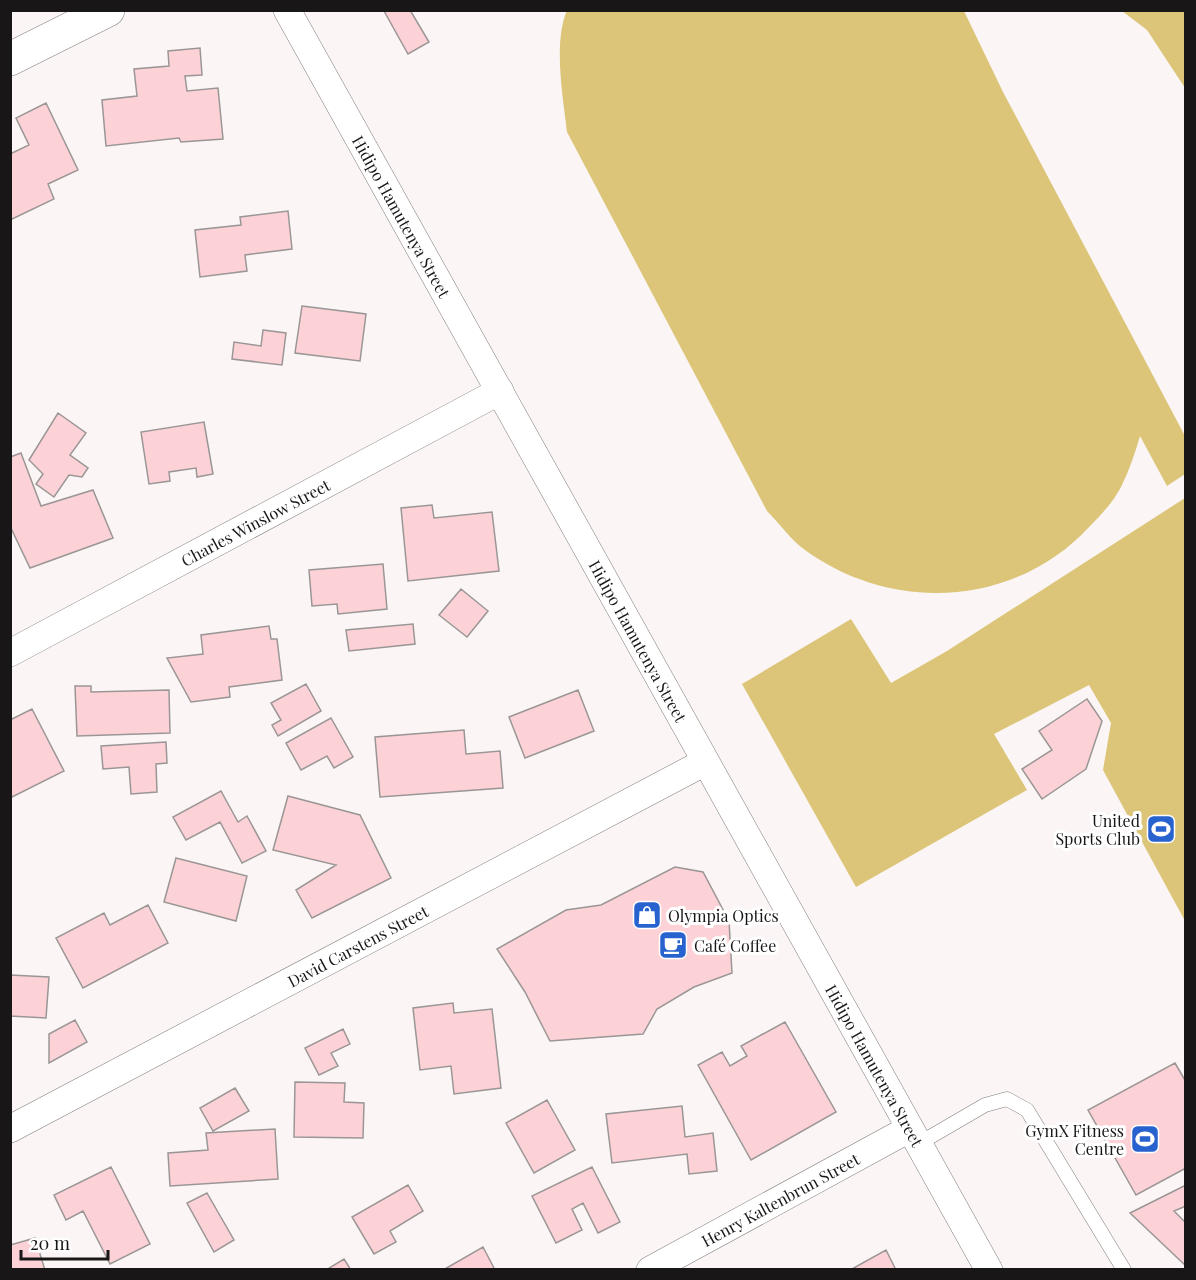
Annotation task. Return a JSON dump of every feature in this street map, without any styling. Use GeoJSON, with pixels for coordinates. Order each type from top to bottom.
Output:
{"type":"FeatureCollection","features":[{"type":"Feature","properties":{"kind":"main road"},"geometry":{"type":"LineString","coordinates":[[10,59],[108,10]]}},
{"type":"Feature","properties":{"kind":"street","name":"Hidipo Hamutenya Street"},"geometry":{"type":"LineString","coordinates":[[288,10],[989,1269]]}},
{"type":"Feature","properties":{"kind":"street","name":"Charles Winslow Street"},"geometry":{"type":"LineString","coordinates":[[10,653],[500,391]]}},
{"type":"Feature","properties":{"kind":"street","name":"David Carstens Street"},"geometry":{"type":"LineString","coordinates":[[10,1129],[705,762]]}},
{"type":"Feature","properties":{"kind":"street","name":"Henry Kaltenbrun Street"},"geometry":{"type":"LineString","coordinates":[[650,1269],[914,1136]]}},
{"type":"Feature","properties":{"kind":"lane"},"geometry":{"type":"LineString","coordinates":[[914,1136],[986,1105],[1007,1099],[1027,1110],[1124,1269]]}},
{"type":"Feature","properties":{"kind":"shaded area"},"geometry":{"type":"Polygon","coordinates":[[[567,10],[964,11],[1003,92],[1185,436],[1185,474],[1167,486],[1140,436],[1118,492],[1090,526],[1060,553],[1027,573],[991,586],[953,592],[914,592],[876,585],[839,571],[805,550],[767,511],[567,132],[560,54],[563,23],[567,10]]]}},
{"type":"Feature","properties":{"kind":"shaded area"},"geometry":{"type":"Polygon","coordinates":[[[1122,11],[1185,11],[1185,88],[1147,30],[1122,11]]]}},
{"type":"Feature","properties":{"kind":"shaded area"},"geometry":{"type":"Polygon","coordinates":[[[1185,498],[1185,921],[1103,770],[1111,723],[1089,685],[994,734],[1027,790],[856,887],[742,684],[851,619],[891,683],[947,651],[1185,498]]]}},
{"type":"Feature","properties":{"kind":"building"},"geometry":{"type":"Polygon","coordinates":[[[410,10],[429,42],[408,54],[384,11],[410,10]]]}},
{"type":"Feature","properties":{"kind":"building"},"geometry":{"type":"Polygon","coordinates":[[[200,48],[202,75],[185,76],[187,91],[218,88],[223,139],[181,142],[179,138],[106,146],[102,100],[137,96],[134,69],[169,66],[168,51],[200,48]]]}},
{"type":"Feature","properties":{"kind":"building"},"geometry":{"type":"Polygon","coordinates":[[[46,103],[78,170],[48,184],[54,199],[10,220],[10,154],[29,145],[16,118],[46,103]]]}},
{"type":"Feature","properties":{"kind":"building"},"geometry":{"type":"Polygon","coordinates":[[[288,211],[292,249],[245,255],[247,271],[200,277],[195,230],[241,225],[240,217],[288,211]]]}},
{"type":"Feature","properties":{"kind":"building"},"geometry":{"type":"Polygon","coordinates":[[[302,306],[366,314],[360,361],[295,353],[302,306]]]}},
{"type":"Feature","properties":{"kind":"building"},"geometry":{"type":"Polygon","coordinates":[[[263,330],[286,333],[282,365],[232,359],[234,342],[261,346],[263,330]]]}},
{"type":"Feature","properties":{"kind":"building"},"geometry":{"type":"Polygon","coordinates":[[[58,413],[86,433],[70,455],[88,468],[82,477],[69,475],[54,497],[36,484],[43,474],[29,460],[58,413]]]}},
{"type":"Feature","properties":{"kind":"building"},"geometry":{"type":"Polygon","coordinates":[[[204,422],[213,474],[197,477],[196,468],[169,472],[170,481],[149,484],[141,432],[204,422]]]}},
{"type":"Feature","properties":{"kind":"building"},"geometry":{"type":"Polygon","coordinates":[[[21,453],[41,506],[93,490],[113,538],[30,568],[10,526],[10,457],[21,453]]]}},
{"type":"Feature","properties":{"kind":"building"},"geometry":{"type":"Polygon","coordinates":[[[432,505],[434,518],[492,512],[499,571],[408,581],[401,508],[432,505]]]}},
{"type":"Feature","properties":{"kind":"building"},"geometry":{"type":"Polygon","coordinates":[[[383,564],[387,609],[338,614],[337,604],[312,606],[309,570],[383,564]]]}},
{"type":"Feature","properties":{"kind":"building"},"geometry":{"type":"Polygon","coordinates":[[[461,589],[488,611],[467,637],[439,615],[461,589]]]}},
{"type":"Feature","properties":{"kind":"building"},"geometry":{"type":"Polygon","coordinates":[[[413,624],[415,644],[349,651],[346,630],[413,624]]]}},
{"type":"Feature","properties":{"kind":"building"},"geometry":{"type":"Polygon","coordinates":[[[269,626],[271,639],[277,639],[282,680],[229,687],[230,697],[191,702],[167,658],[203,654],[201,635],[269,626]]]}},
{"type":"Feature","properties":{"kind":"building"},"geometry":{"type":"Polygon","coordinates":[[[306,684],[321,711],[278,736],[272,725],[281,720],[271,703],[306,684]]]}},
{"type":"Feature","properties":{"kind":"building"},"geometry":{"type":"Polygon","coordinates":[[[75,686],[91,686],[91,692],[169,690],[170,733],[77,736],[75,686]]]}},
{"type":"Feature","properties":{"kind":"building"},"geometry":{"type":"Polygon","coordinates":[[[578,690],[594,731],[525,758],[509,717],[578,690]]]}},
{"type":"Feature","properties":{"kind":"building"},"geometry":{"type":"Polygon","coordinates":[[[1087,699],[1102,721],[1086,769],[1042,799],[1022,769],[1052,750],[1039,731],[1087,699]]]}},
{"type":"Feature","properties":{"kind":"building"},"geometry":{"type":"Polygon","coordinates":[[[32,709],[64,771],[10,798],[10,720],[32,709]]]}},
{"type":"Feature","properties":{"kind":"building"},"geometry":{"type":"Polygon","coordinates":[[[331,718],[353,757],[334,768],[327,756],[301,770],[286,743],[331,718]]]}},
{"type":"Feature","properties":{"kind":"building"},"geometry":{"type":"Polygon","coordinates":[[[464,730],[466,754],[500,751],[503,788],[380,797],[375,737],[464,730]]]}},
{"type":"Feature","properties":{"kind":"building"},"geometry":{"type":"Polygon","coordinates":[[[166,742],[167,763],[156,764],[157,792],[131,794],[129,767],[103,769],[101,746],[166,742]]]}},
{"type":"Feature","properties":{"kind":"building"},"geometry":{"type":"Polygon","coordinates":[[[221,791],[238,822],[247,816],[266,851],[242,863],[220,822],[186,840],[173,817],[221,791]]]}},
{"type":"Feature","properties":{"kind":"building"},"geometry":{"type":"Polygon","coordinates":[[[288,796],[360,815],[391,878],[312,918],[296,890],[336,865],[273,850],[288,796]]]}},
{"type":"Feature","properties":{"kind":"building"},"geometry":{"type":"Polygon","coordinates":[[[176,858],[247,876],[236,921],[164,902],[176,858]]]}},
{"type":"Feature","properties":{"kind":"building"},"geometry":{"type":"Polygon","coordinates":[[[675,867],[703,872],[729,921],[732,973],[694,987],[657,1009],[643,1034],[550,1041],[525,992],[497,949],[566,910],[601,905],[675,867]]]}},
{"type":"Feature","properties":{"kind":"building"},"geometry":{"type":"Polygon","coordinates":[[[148,905],[168,943],[83,988],[56,938],[104,913],[110,925],[148,905]]]}},
{"type":"Feature","properties":{"kind":"building"},"geometry":{"type":"Polygon","coordinates":[[[10,975],[49,977],[46,1018],[10,1016],[10,975]]]}},
{"type":"Feature","properties":{"kind":"building"},"geometry":{"type":"Polygon","coordinates":[[[453,1003],[454,1013],[492,1009],[501,1088],[454,1094],[451,1066],[420,1070],[413,1008],[453,1003]]]}},
{"type":"Feature","properties":{"kind":"building"},"geometry":{"type":"Polygon","coordinates":[[[75,1020],[87,1042],[49,1063],[49,1034],[75,1020]]]}},
{"type":"Feature","properties":{"kind":"building"},"geometry":{"type":"Polygon","coordinates":[[[785,1022],[836,1112],[751,1160],[698,1065],[722,1052],[730,1066],[747,1056],[741,1046],[785,1022]]]}},
{"type":"Feature","properties":{"kind":"building"},"geometry":{"type":"Polygon","coordinates":[[[343,1029],[350,1044],[331,1053],[338,1066],[319,1075],[305,1048],[343,1029]]]}},
{"type":"Feature","properties":{"kind":"building","name":"GymX Fitness Centre"},"geometry":{"type":"Polygon","coordinates":[[[1175,1063],[1186,1082],[1186,1168],[1136,1195],[1088,1110],[1175,1063]]]}},
{"type":"Feature","properties":{"kind":"building"},"geometry":{"type":"Polygon","coordinates":[[[295,1082],[345,1083],[344,1102],[364,1103],[363,1138],[294,1137],[295,1082]]]}},
{"type":"Feature","properties":{"kind":"building"},"geometry":{"type":"Polygon","coordinates":[[[235,1088],[249,1111],[213,1131],[200,1108],[235,1088]]]}},
{"type":"Feature","properties":{"kind":"building"},"geometry":{"type":"Polygon","coordinates":[[[547,1100],[575,1150],[534,1173],[506,1123],[547,1100]]]}},
{"type":"Feature","properties":{"kind":"building"},"geometry":{"type":"Polygon","coordinates":[[[682,1106],[685,1137],[713,1133],[717,1171],[689,1174],[687,1154],[612,1163],[606,1114],[682,1106]]]}},
{"type":"Feature","properties":{"kind":"building"},"geometry":{"type":"Polygon","coordinates":[[[275,1129],[278,1179],[170,1186],[168,1153],[208,1150],[206,1133],[275,1129]]]}},
{"type":"Feature","properties":{"kind":"building"},"geometry":{"type":"Polygon","coordinates":[[[111,1167],[150,1244],[110,1264],[83,1211],[66,1220],[54,1195],[111,1167]]]}},
{"type":"Feature","properties":{"kind":"building"},"geometry":{"type":"Polygon","coordinates":[[[592,1167],[620,1222],[598,1233],[583,1203],[572,1209],[582,1230],[556,1243],[532,1196],[592,1167]]]}},
{"type":"Feature","properties":{"kind":"building"},"geometry":{"type":"Polygon","coordinates":[[[408,1185],[423,1211],[390,1231],[396,1242],[374,1254],[352,1217],[408,1185]]]}},
{"type":"Feature","properties":{"kind":"building"},"geometry":{"type":"Polygon","coordinates":[[[1186,1185],[1186,1206],[1174,1211],[1186,1223],[1186,1266],[1130,1213],[1186,1185]]]}},
{"type":"Feature","properties":{"kind":"building"},"geometry":{"type":"Polygon","coordinates":[[[207,1193],[234,1240],[214,1252],[187,1203],[207,1193]]]}},
{"type":"Feature","properties":{"kind":"building"},"geometry":{"type":"Polygon","coordinates":[[[35,1238],[45,1270],[10,1270],[10,1245],[35,1238]]]}},
{"type":"Feature","properties":{"kind":"building"},"geometry":{"type":"Polygon","coordinates":[[[483,1247],[495,1270],[443,1270],[483,1247]]]}},
{"type":"Feature","properties":{"kind":"building"},"geometry":{"type":"Polygon","coordinates":[[[886,1250],[896,1270],[850,1270],[886,1250]]]}},
{"type":"Feature","properties":{"kind":"building"},"geometry":{"type":"Polygon","coordinates":[[[344,1259],[351,1270],[326,1270],[344,1259]]]}},
{"type":"Feature","properties":{"kind":"place","name":"United Sports Club"},"geometry":{"type":"Point","coordinates":[1161,829]}},
{"type":"Feature","properties":{"kind":"place","name":"Olympia Optics"},"geometry":{"type":"Point","coordinates":[647,915]}},
{"type":"Feature","properties":{"kind":"place","name":"Café Coffee"},"geometry":{"type":"Point","coordinates":[673,945]}},
{"type":"Feature","properties":{"kind":"place","name":"GymX Fitness Centre"},"geometry":{"type":"Point","coordinates":[1145,1139]}}]}
